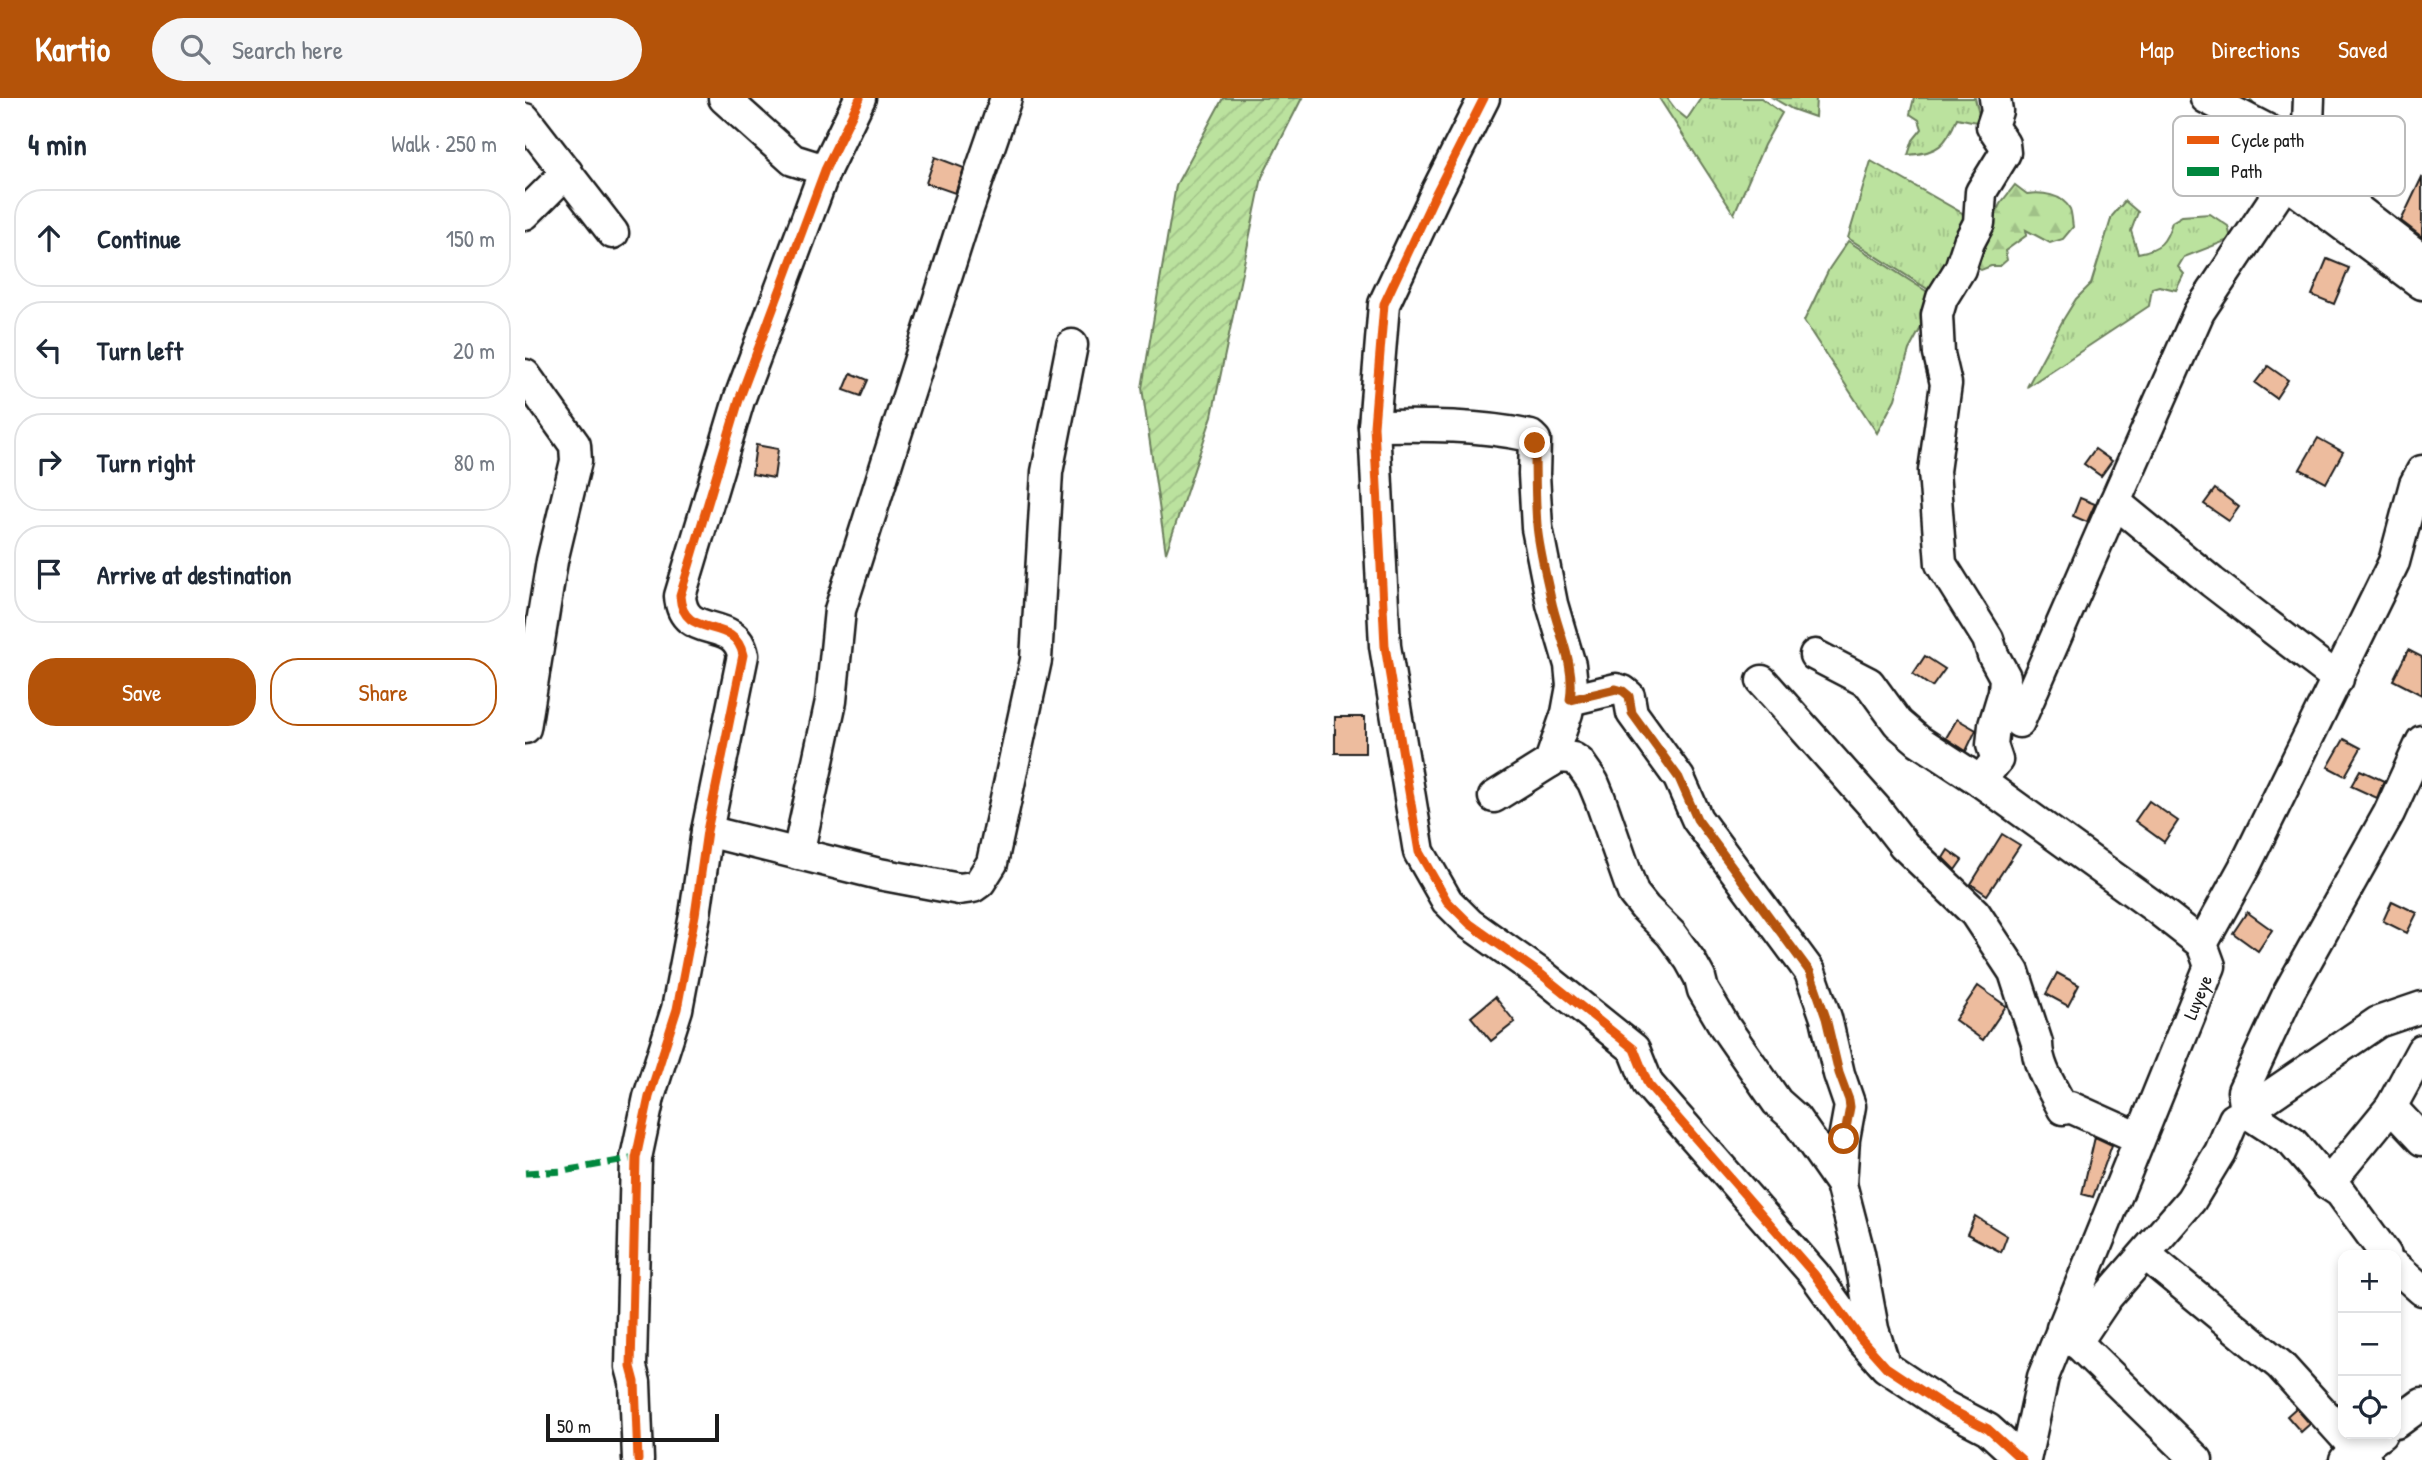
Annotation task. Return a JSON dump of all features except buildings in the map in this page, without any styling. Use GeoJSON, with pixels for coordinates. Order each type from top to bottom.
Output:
{"type":"FeatureCollection","features":[{"type":"Feature","properties":{"kind":"street"},"geometry":{"type":"LineString","coordinates":[[724,98],[793,160],[825,170]]}},
{"type":"Feature","properties":{"kind":"street"},"geometry":{"type":"LineString","coordinates":[[638,1460],[635,1382],[631,1367],[636,1158],[649,1097],[677,1009],[695,915],[707,831],[743,655],[741,644],[732,636],[687,619],[681,609],[680,596],[739,400],[825,170],[860,98]]}},
{"type":"Feature","properties":{"kind":"street"},"geometry":{"type":"LineString","coordinates":[[798,854],[831,701],[840,610],[965,217],[1006,98]]}},
{"type":"Feature","properties":{"kind":"street"},"geometry":{"type":"LineString","coordinates":[[1484,98],[1386,298],[1378,352],[1374,426],[1385,646],[1421,857],[1447,901],[1470,924],[1542,975],[1634,1049],[1648,1084],[1814,1274],[1861,1339],[1886,1367],[1946,1407],[1988,1429],[2023,1460]]}},
{"type":"Feature","properties":{"kind":"street"},"geometry":{"type":"LineString","coordinates":[[1980,782],[1997,760],[1992,745],[2005,677],[1987,639],[1940,559],[1934,471],[1946,384],[1939,354],[1937,315],[1942,298],[1960,269],[1979,223],[1981,192],[2005,153],[2004,144],[1992,126],[1997,111],[1995,98]]}},
{"type":"Feature","properties":{"kind":"street"},"geometry":{"type":"LineString","coordinates":[[2206,98],[2241,116]]}},
{"type":"Feature","properties":{"kind":"street"},"geometry":{"type":"LineString","coordinates":[[2308,116],[2309,98]]}},
{"type":"Feature","properties":{"kind":"street"},"geometry":{"type":"LineString","coordinates":[[525,119],[614,233]]}},
{"type":"Feature","properties":{"kind":"street"},"geometry":{"type":"LineString","coordinates":[[525,214],[567,172]]}},
{"type":"Feature","properties":{"kind":"street"},"geometry":{"type":"LineString","coordinates":[[2019,722],[2199,312],[2276,196]]}},
{"type":"Feature","properties":{"kind":"street"},"geometry":{"type":"LineString","coordinates":[[2304,196],[2422,284]]}},
{"type":"Feature","properties":{"kind":"street"},"geometry":{"type":"LineString","coordinates":[[2346,196],[2358,210],[2422,259]]}},
{"type":"Feature","properties":{"kind":"street"},"geometry":{"type":"LineString","coordinates":[[707,831],[879,874],[959,889],[972,887],[988,872],[1035,660],[1047,472],[1072,345]]}},
{"type":"Feature","properties":{"kind":"street"},"geometry":{"type":"LineString","coordinates":[[525,374],[575,444],[576,461],[530,666],[525,728]]}},
{"type":"Feature","properties":{"kind":"street"},"geometry":{"type":"LineString","coordinates":[[1374,426],[1416,425],[1503,430],[1531,436],[1535,440],[1537,528],[1552,604],[1570,665],[1572,687],[1567,713],[1550,762]]}},
{"type":"Feature","properties":{"kind":"street","name":"Luyeye"},"geometry":{"type":"LineString","coordinates":[[2023,1460],[2043,1377],[2069,1336],[2139,1138],[2210,966],[2201,944],[2245,866],[2394,562],[2422,471]]}},
{"type":"Feature","properties":{"kind":"street"},"geometry":{"type":"LineString","coordinates":[[2115,502],[2337,679]]}},
{"type":"Feature","properties":{"kind":"street"},"geometry":{"type":"LineString","coordinates":[[1815,655],[1869,683],[1898,723],[1919,741],[2156,908],[2201,944]]}},
{"type":"Feature","properties":{"kind":"street"},"geometry":{"type":"LineString","coordinates":[[1762,681],[1876,809],[1904,845],[1975,913],[2014,972],[2037,1043],[2037,1054],[2063,1109],[2070,1107],[2139,1138]]}},
{"type":"Feature","properties":{"kind":"street"},"geometry":{"type":"LineString","coordinates":[[1570,700],[1616,689],[1629,696],[1632,713],[1679,778],[1697,819],[1810,972],[1826,1018],[1850,1107],[1844,1139],[1841,1184],[1859,1253],[1873,1329],[1886,1367]]}},
{"type":"Feature","properties":{"kind":"street"},"geometry":{"type":"LineString","coordinates":[[2381,1250],[2340,1192],[2328,1184],[2292,1142],[2246,1112],[2243,1091],[2290,990],[2389,813],[2422,741]]}},
{"type":"Feature","properties":{"kind":"street"},"geometry":{"type":"LineString","coordinates":[[1493,797],[1562,756],[1579,762],[1593,782],[1633,893],[1644,908],[1671,934],[1690,960],[1703,990],[1732,1037],[1777,1102],[1795,1118],[1841,1184]]}},
{"type":"Feature","properties":{"kind":"street"},"geometry":{"type":"LineString","coordinates":[[2197,1460],[2069,1336],[2108,1297],[2191,1200],[2220,1152],[2234,1119],[2378,1022],[2422,1007]]}},
{"type":"Feature","properties":{"kind":"street"},"geometry":{"type":"LineString","coordinates":[[2328,1184],[2391,1107],[2422,1050]]}},
{"type":"Feature","properties":{"kind":"street"},"geometry":{"type":"LineString","coordinates":[[2391,1107],[2422,1140]]}},
{"type":"Feature","properties":{"kind":"street"},"geometry":{"type":"LineString","coordinates":[[2145,1254],[2280,1365],[2362,1451]]}},
{"type":"Feature","properties":{"kind":"street"},"geometry":{"type":"LineString","coordinates":[[2401,1271],[2422,1290]]}},
{"type":"Feature","properties":{"kind":"street"},"geometry":{"type":"LineString","coordinates":[[2401,1419],[2422,1404]]}},
{"type":"Feature","properties":{"kind":"green space"},"geometry":{"type":"Polygon","coordinates":[[[1223,98],[1302,98],[1262,177],[1212,416],[1166,553],[1142,388],[1176,185],[1223,98]]]}},
{"type":"Feature","properties":{"kind":"green space"},"geometry":{"type":"Polygon","coordinates":[[[1659,98],[1667,98],[1687,119],[1701,98],[1761,98],[1782,113],[1764,145],[1734,214],[1659,98]]]}},
{"type":"Feature","properties":{"kind":"green space"},"geometry":{"type":"Polygon","coordinates":[[[1773,98],[1816,98],[1815,117],[1792,109],[1773,98]]]}},
{"type":"Feature","properties":{"kind":"green space"},"geometry":{"type":"Polygon","coordinates":[[[1914,98],[1975,98],[1981,123],[1957,118],[1940,146],[1927,152],[1908,155],[1913,140],[1922,129],[1919,120],[1910,114],[1914,98]]]}},
{"type":"Feature","properties":{"kind":"green space"},"geometry":{"type":"Polygon","coordinates":[[[2251,100],[2259,111],[2259,116],[2242,116],[2251,100]]]}},
{"type":"Feature","properties":{"kind":"green space"},"geometry":{"type":"Polygon","coordinates":[[[1871,161],[1976,221],[1937,295],[1848,238],[1871,161]]]}},
{"type":"Feature","properties":{"kind":"green space"},"geometry":{"type":"Polygon","coordinates":[[[2015,185],[2027,194],[2045,194],[2062,200],[2070,209],[2073,227],[2063,239],[2050,243],[2026,230],[2027,235],[2005,251],[2007,260],[2000,266],[1981,270],[1972,264],[2000,204],[2015,185]]]}},
{"type":"Feature","properties":{"kind":"green space"},"geometry":{"type":"Polygon","coordinates":[[[2125,201],[2138,212],[2131,231],[2138,253],[2161,244],[2172,222],[2182,216],[2210,214],[2228,226],[2231,239],[2184,257],[2178,267],[2184,274],[2176,290],[2159,286],[2152,288],[2149,306],[2027,387],[2076,299],[2091,284],[2112,216],[2125,201]]]}},
{"type":"Feature","properties":{"kind":"green space"},"geometry":{"type":"Polygon","coordinates":[[[1848,241],[1937,298],[1909,350],[1895,399],[1877,433],[1804,321],[1829,269],[1848,241]]]}},
{"type":"Feature","properties":{"kind":"marked path"},"geometry":{"type":"LineString","coordinates":[[525,1173],[563,1171],[636,1158]]}},
{"type":"Feature","properties":{"kind":"cycle path"},"geometry":{"type":"LineString","coordinates":[[638,1460],[635,1382],[631,1367],[636,1158],[649,1097],[677,1009],[695,915],[707,831],[743,655],[738,643],[730,635],[690,619],[683,610],[680,596],[739,400],[825,170],[860,98]]}},
{"type":"Feature","properties":{"kind":"cycle path"},"geometry":{"type":"LineString","coordinates":[[1484,98],[1384,304],[1374,426],[1385,646],[1419,852],[1447,901],[1470,924],[1542,975],[1634,1049],[1648,1084],[1814,1274],[1861,1339],[1886,1367],[1946,1407],[1988,1429],[2022,1460]]}},
{"type":"Feature","properties":{"kind":"route"},"geometry":{"type":"LineString","coordinates":[[1535,443],[1537,528],[1552,604],[1570,665],[1570,700],[1616,689],[1629,696],[1632,713],[1679,778],[1697,819],[1810,972],[1849,1100],[1844,1139]]}}]}
